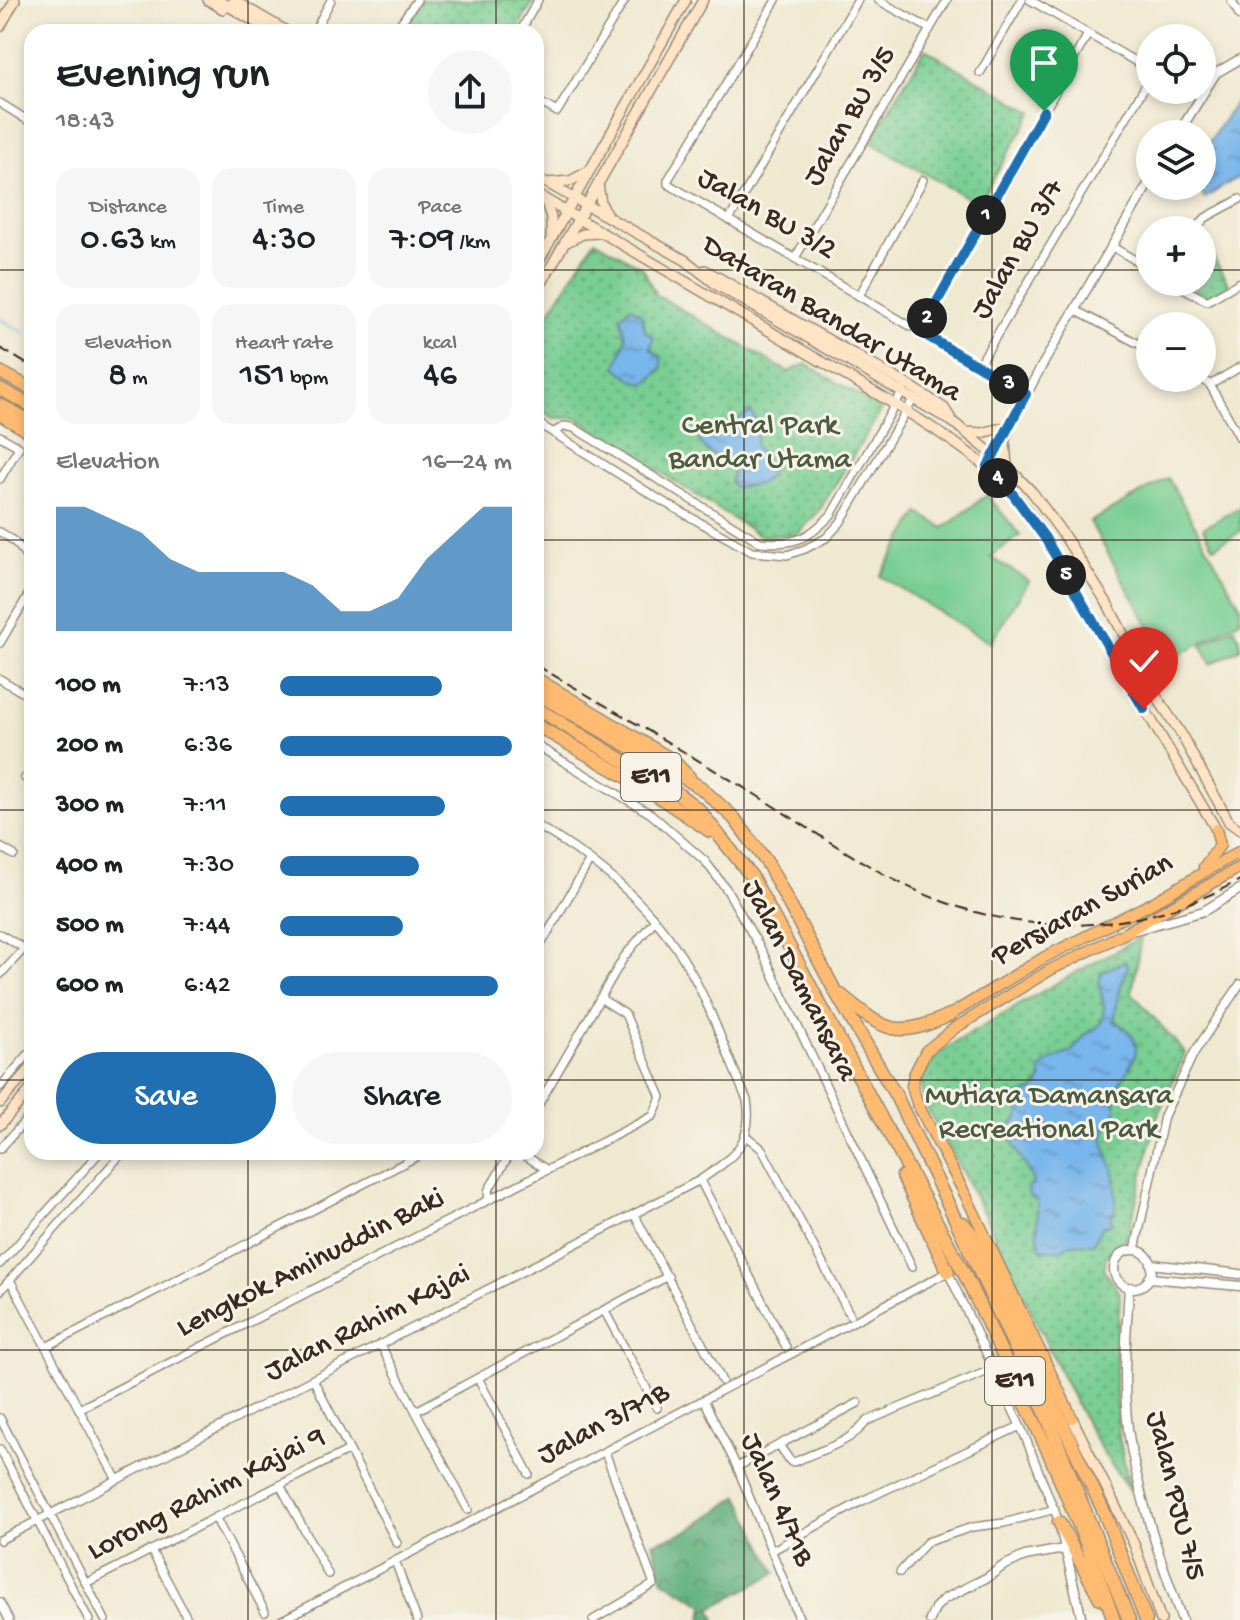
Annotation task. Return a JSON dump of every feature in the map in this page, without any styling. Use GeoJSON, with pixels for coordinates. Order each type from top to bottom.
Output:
{"type":"FeatureCollection","features":[{"type":"Feature","properties":{"kind":"highway"},"geometry":{"type":"LineString","coordinates":[[0,372],[24,385]]}},
{"type":"Feature","properties":{"kind":"highway"},"geometry":{"type":"LineString","coordinates":[[0,389],[24,402]]}},
{"type":"Feature","properties":{"kind":"highway"},"geometry":{"type":"LineString","coordinates":[[0,405],[24,418]]}},
{"type":"Feature","properties":{"kind":"highway"},"geometry":{"type":"LineString","coordinates":[[0,414],[24,428]]}},
{"type":"Feature","properties":{"kind":"highway"},"geometry":{"type":"LineString","coordinates":[[544,684],[672,760],[700,787]]}},
{"type":"Feature","properties":{"kind":"highway","name":"E11"},"geometry":{"type":"LineString","coordinates":[[544,699],[699,810],[752,877],[965,1275],[1049,1453],[1113,1619]]}},
{"type":"Feature","properties":{"kind":"highway","name":"E11"},"geometry":{"type":"LineString","coordinates":[[544,711],[579,725],[700,787],[734,818],[768,864],[835,991],[896,1096],[950,1208],[1045,1412],[1129,1620]]}},
{"type":"Feature","properties":{"kind":"highway"},"geometry":{"type":"LineString","coordinates":[[544,730],[646,788],[717,834]]}},
{"type":"Feature","properties":{"kind":"highway"},"geometry":{"type":"LineString","coordinates":[[835,991],[873,1021],[891,1029],[908,1030],[927,1026],[950,1015]]}},
{"type":"Feature","properties":{"kind":"highway"},"geometry":{"type":"LineString","coordinates":[[898,1153],[903,1178],[948,1272]]}},
{"type":"Feature","properties":{"kind":"highway"},"geometry":{"type":"LineString","coordinates":[[950,1208],[975,1238],[1067,1422]]}},
{"type":"Feature","properties":{"kind":"highway"},"geometry":{"type":"LineString","coordinates":[[1034,1341],[1146,1620]]}},
{"type":"Feature","properties":{"kind":"highway"},"geometry":{"type":"LineString","coordinates":[[1057,1515],[1089,1580],[1113,1619]]}},
{"type":"Feature","properties":{"kind":"main road"},"geometry":{"type":"LineString","coordinates":[[0,27],[15,0]]}},
{"type":"Feature","properties":{"kind":"main road"},"geometry":{"type":"LineString","coordinates":[[208,0],[247,24]]}},
{"type":"Feature","properties":{"kind":"main road"},"geometry":{"type":"LineString","coordinates":[[218,0],[258,24]]}},
{"type":"Feature","properties":{"kind":"main road"},"geometry":{"type":"LineString","coordinates":[[233,0],[274,24]]}},
{"type":"Feature","properties":{"kind":"main road"},"geometry":{"type":"LineString","coordinates":[[544,252],[686,0]]}},
{"type":"Feature","properties":{"kind":"main road"},"geometry":{"type":"LineString","coordinates":[[544,279],[703,0]]}},
{"type":"Feature","properties":{"kind":"main road"},"geometry":{"type":"LineString","coordinates":[[546,183],[570,181],[592,169]]}},
{"type":"Feature","properties":{"kind":"main road","name":"Dataran Bandar Utama"},"geometry":{"type":"LineString","coordinates":[[546,183],[685,260],[717,285],[903,391],[953,422],[994,453],[1033,493],[1074,550],[1107,603],[1156,696],[1180,732],[1229,822],[1240,830]]}},
{"type":"Feature","properties":{"kind":"main road"},"geometry":{"type":"LineString","coordinates":[[598,184],[601,203],[609,218]]}},
{"type":"Feature","properties":{"kind":"main road","name":"Dataran Bandar Utama"},"geometry":{"type":"LineString","coordinates":[[544,199],[895,404],[950,439],[1009,489],[1045,538],[1216,829]]}},
{"type":"Feature","properties":{"kind":"main road"},"geometry":{"type":"LineString","coordinates":[[544,203],[551,218],[550,242]]}},
{"type":"Feature","properties":{"kind":"main road"},"geometry":{"type":"LineString","coordinates":[[564,244],[583,234],[603,233]]}},
{"type":"Feature","properties":{"kind":"main road"},"geometry":{"type":"LineString","coordinates":[[685,260],[915,389],[944,408],[953,422]]}},
{"type":"Feature","properties":{"kind":"main road"},"geometry":{"type":"LineString","coordinates":[[967,432],[982,433],[1009,426],[1005,441],[1007,466]]}},
{"type":"Feature","properties":{"kind":"main road"},"geometry":{"type":"LineString","coordinates":[[1187,881],[1218,850],[1221,839],[1216,829]]}},
{"type":"Feature","properties":{"kind":"main road","name":"Persiaran Surian"},"geometry":{"type":"LineString","coordinates":[[950,1015],[1045,957],[1152,903],[1238,852]]}},
{"type":"Feature","properties":{"kind":"main road","name":"Persiaran Surian"},"geometry":{"type":"LineString","coordinates":[[1034,1341],[967,1198],[917,1103],[912,1086],[914,1075],[926,1051],[955,1028],[1050,970],[1127,932],[1240,867]]}},
{"type":"Feature","properties":{"kind":"main road"},"geometry":{"type":"LineString","coordinates":[[0,1102],[24,1076]]}},
{"type":"Feature","properties":{"kind":"main road"},"geometry":{"type":"LineString","coordinates":[[0,1125],[24,1097]]}},
{"type":"Feature","properties":{"kind":"main road"},"geometry":{"type":"LineString","coordinates":[[1067,1422],[1134,1544],[1161,1620]]}},
{"type":"Feature","properties":{"kind":"street"},"geometry":{"type":"LineString","coordinates":[[318,24],[331,0]]}},
{"type":"Feature","properties":{"kind":"street"},"geometry":{"type":"LineString","coordinates":[[400,24],[417,0]]}},
{"type":"Feature","properties":{"kind":"street"},"geometry":{"type":"LineString","coordinates":[[524,24],[538,0]]}},
{"type":"Feature","properties":{"kind":"street"},"geometry":{"type":"LineString","coordinates":[[544,105],[557,112],[625,0]]}},
{"type":"Feature","properties":{"kind":"street","name":"Jalan BU 3/2"},"geometry":{"type":"LineString","coordinates":[[776,0],[668,180],[670,187],[1026,394]]}},
{"type":"Feature","properties":{"kind":"street"},"geometry":{"type":"LineString","coordinates":[[729,220],[858,0]]}},
{"type":"Feature","properties":{"kind":"street"},"geometry":{"type":"LineString","coordinates":[[878,0],[930,29]]}},
{"type":"Feature","properties":{"kind":"street","name":"Jalan BU 3/5"},"geometry":{"type":"LineString","coordinates":[[795,258],[947,0]]}},
{"type":"Feature","properties":{"kind":"street"},"geometry":{"type":"LineString","coordinates":[[980,73],[1022,0]]}},
{"type":"Feature","properties":{"kind":"street"},"geometry":{"type":"LineString","coordinates":[[1030,0],[1136,62]]}},
{"type":"Feature","properties":{"kind":"street"},"geometry":{"type":"LineString","coordinates":[[1234,1],[1240,16]]}},
{"type":"Feature","properties":{"kind":"street"},"geometry":{"type":"LineString","coordinates":[[920,332],[1088,34]]}},
{"type":"Feature","properties":{"kind":"street"},"geometry":{"type":"LineString","coordinates":[[1216,73],[1240,59]]}},
{"type":"Feature","properties":{"kind":"street","name":"Jalan BU 3/7"},"geometry":{"type":"LineString","coordinates":[[979,365],[1136,101]]}},
{"type":"Feature","properties":{"kind":"street"},"geometry":{"type":"LineString","coordinates":[[0,103],[24,118]]}},
{"type":"Feature","properties":{"kind":"street"},"geometry":{"type":"LineString","coordinates":[[859,296],[923,180]]}},
{"type":"Feature","properties":{"kind":"street"},"geometry":{"type":"LineString","coordinates":[[1209,216],[1240,199]]}},
{"type":"Feature","properties":{"kind":"street"},"geometry":{"type":"LineString","coordinates":[[983,466],[994,453],[1139,200]]}},
{"type":"Feature","properties":{"kind":"street"},"geometry":{"type":"LineString","coordinates":[[1111,246],[1136,261]]}},
{"type":"Feature","properties":{"kind":"street"},"geometry":{"type":"LineString","coordinates":[[1216,296],[1240,282]]}},
{"type":"Feature","properties":{"kind":"street"},"geometry":{"type":"LineString","coordinates":[[1198,296],[1207,301],[1216,296]]}},
{"type":"Feature","properties":{"kind":"street"},"geometry":{"type":"LineString","coordinates":[[1075,310],[1136,343]]}},
{"type":"Feature","properties":{"kind":"street"},"geometry":{"type":"LineString","coordinates":[[1216,381],[1240,367]]}},
{"type":"Feature","properties":{"kind":"street"},"geometry":{"type":"LineString","coordinates":[[554,432],[565,426],[574,428],[760,542],[784,544],[801,540],[816,531],[831,515],[903,391]]}},
{"type":"Feature","properties":{"kind":"street"},"geometry":{"type":"LineString","coordinates":[[1214,392],[1240,438]]}},
{"type":"Feature","properties":{"kind":"street"},"geometry":{"type":"LineString","coordinates":[[544,426],[662,501],[752,552],[787,555],[826,538],[840,523],[914,398]]}},
{"type":"Feature","properties":{"kind":"street"},"geometry":{"type":"LineString","coordinates":[[0,436],[19,447],[0,479]]}},
{"type":"Feature","properties":{"kind":"street"},"geometry":{"type":"LineString","coordinates":[[0,532],[24,549]]}},
{"type":"Feature","properties":{"kind":"street"},"geometry":{"type":"LineString","coordinates":[[0,643],[24,602]]}},
{"type":"Feature","properties":{"kind":"street"},"geometry":{"type":"LineString","coordinates":[[0,679],[24,693]]}},
{"type":"Feature","properties":{"kind":"street","name":"Jalan Damansara"},"geometry":{"type":"LineString","coordinates":[[544,750],[651,814],[705,861],[727,890],[763,953],[912,1267]]}},
{"type":"Feature","properties":{"kind":"street"},"geometry":{"type":"LineString","coordinates":[[544,830],[590,860],[673,943],[689,969],[740,1085],[750,1118],[746,1136],[762,1149],[850,1315]]}},
{"type":"Feature","properties":{"kind":"street"},"geometry":{"type":"LineString","coordinates":[[0,847],[14,855]]}},
{"type":"Feature","properties":{"kind":"street"},"geometry":{"type":"LineString","coordinates":[[544,939],[590,860]]}},
{"type":"Feature","properties":{"kind":"street","name":"Persiaran Surian"},"geometry":{"type":"LineString","coordinates":[[1127,932],[1204,911],[1240,889]]}},
{"type":"Feature","properties":{"kind":"street"},"geometry":{"type":"LineString","coordinates":[[544,1095],[624,957],[654,921]]}},
{"type":"Feature","properties":{"kind":"street"},"geometry":{"type":"LineString","coordinates":[[0,934],[24,948]]}},
{"type":"Feature","properties":{"kind":"street"},"geometry":{"type":"LineString","coordinates":[[0,975],[24,950]]}},
{"type":"Feature","properties":{"kind":"street"},"geometry":{"type":"LineString","coordinates":[[1135,1250],[1164,1116],[1194,1053],[1240,984]]}},
{"type":"Feature","properties":{"kind":"street","name":"Lengkok Aminuddin Baki"},"geometry":{"type":"LineString","coordinates":[[79,1409],[653,1116],[661,1097],[625,1014],[600,998]]}},
{"type":"Feature","properties":{"kind":"street"},"geometry":{"type":"LineString","coordinates":[[0,1087],[24,1059]]}},
{"type":"Feature","properties":{"kind":"street"},"geometry":{"type":"LineString","coordinates":[[0,1149],[24,1122]]}},
{"type":"Feature","properties":{"kind":"street","name":"Jalan Rahim Kajai"},"geometry":{"type":"LineString","coordinates":[[0,1540],[700,1180],[731,1158],[746,1136]]}},
{"type":"Feature","properties":{"kind":"street"},"geometry":{"type":"LineString","coordinates":[[0,1264],[93,1160]]}},
{"type":"Feature","properties":{"kind":"street"},"geometry":{"type":"LineString","coordinates":[[0,1291],[116,1160]]}},
{"type":"Feature","properties":{"kind":"street"},"geometry":{"type":"LineString","coordinates":[[46,1347],[410,1160]]}},
{"type":"Feature","properties":{"kind":"street"},"geometry":{"type":"LineString","coordinates":[[489,1199],[488,1191],[506,1160]]}},
{"type":"Feature","properties":{"kind":"street"},"geometry":{"type":"LineString","coordinates":[[532,1160],[547,1170]]}},
{"type":"Feature","properties":{"kind":"street"},"geometry":{"type":"LineString","coordinates":[[700,1180],[786,1347]]}},
{"type":"Feature","properties":{"kind":"street"},"geometry":{"type":"LineString","coordinates":[[634,1214],[722,1381]]}},
{"type":"Feature","properties":{"kind":"street"},"geometry":{"type":"LineString","coordinates":[[32,1227],[45,1240]]}},
{"type":"Feature","properties":{"kind":"street"},"geometry":{"type":"LineString","coordinates":[[1135,1250],[1145,1255],[1151,1264],[1149,1278],[1141,1286],[1129,1287],[1118,1281],[1115,1263],[1123,1253],[1135,1250]]}},
{"type":"Feature","properties":{"kind":"street"},"geometry":{"type":"LineString","coordinates":[[1151,1264],[1240,1274]]}},
{"type":"Feature","properties":{"kind":"street"},"geometry":{"type":"LineString","coordinates":[[948,1272],[1020,1426],[1057,1515],[1082,1620]]}},
{"type":"Feature","properties":{"kind":"street","name":"Jalan 3/71B"},"geometry":{"type":"LineString","coordinates":[[282,1620],[948,1272]]}},
{"type":"Feature","properties":{"kind":"street"},"geometry":{"type":"LineString","coordinates":[[416,1411],[668,1276]]}},
{"type":"Feature","properties":{"kind":"street"},"geometry":{"type":"LineString","coordinates":[[1149,1278],[1240,1286]]}},
{"type":"Feature","properties":{"kind":"street"},"geometry":{"type":"LineString","coordinates":[[10,1280],[117,1480]]}},
{"type":"Feature","properties":{"kind":"street","name":"Jalan PJU 7/5"},"geometry":{"type":"LineString","coordinates":[[1129,1287],[1126,1351],[1131,1448],[1157,1551],[1182,1620]]}},
{"type":"Feature","properties":{"kind":"street"},"geometry":{"type":"LineString","coordinates":[[604,1310],[657,1408]]}},
{"type":"Feature","properties":{"kind":"street"},"geometry":{"type":"LineString","coordinates":[[380,1344],[468,1510]]}},
{"type":"Feature","properties":{"kind":"street"},"geometry":{"type":"LineString","coordinates":[[779,1445],[786,1458],[791,1462],[797,1461],[857,1434],[867,1421],[993,1369]]}},
{"type":"Feature","properties":{"kind":"street"},"geometry":{"type":"LineString","coordinates":[[478,1378],[529,1474]]}},
{"type":"Feature","properties":{"kind":"street"},"geometry":{"type":"LineString","coordinates":[[313,1379],[397,1543]]}},
{"type":"Feature","properties":{"kind":"street","name":"Jalan 4/71B"},"geometry":{"type":"LineString","coordinates":[[704,1400],[737,1467],[800,1620]]}},
{"type":"Feature","properties":{"kind":"street"},"geometry":{"type":"LineString","coordinates":[[737,1467],[858,1403]]}},
{"type":"Feature","properties":{"kind":"street"},"geometry":{"type":"LineString","coordinates":[[0,1418],[105,1620]]}},
{"type":"Feature","properties":{"kind":"street"},"geometry":{"type":"LineString","coordinates":[[773,1550],[862,1501],[1020,1426]]}},
{"type":"Feature","properties":{"kind":"street"},"geometry":{"type":"LineString","coordinates":[[0,1449],[89,1620]]}},
{"type":"Feature","properties":{"kind":"street","name":"Lorong Rahim Kajai 9"},"geometry":{"type":"LineString","coordinates":[[86,1583],[349,1450]]}},
{"type":"Feature","properties":{"kind":"street"},"geometry":{"type":"LineString","coordinates":[[593,1620],[654,1584],[605,1452]]}},
{"type":"Feature","properties":{"kind":"street"},"geometry":{"type":"LineString","coordinates":[[280,1485],[328,1574]]}},
{"type":"Feature","properties":{"kind":"street"},"geometry":{"type":"LineString","coordinates":[[900,1572],[927,1542],[973,1527],[1057,1515]]}},
{"type":"Feature","properties":{"kind":"street"},"geometry":{"type":"LineString","coordinates":[[215,1517],[265,1612]]}},
{"type":"Feature","properties":{"kind":"street"},"geometry":{"type":"LineString","coordinates":[[1050,1551],[1062,1538]]}},
{"type":"Feature","properties":{"kind":"street"},"geometry":{"type":"LineString","coordinates":[[930,1620],[935,1608],[944,1599],[1013,1561],[1064,1549]]}},
{"type":"Feature","properties":{"kind":"street"},"geometry":{"type":"LineString","coordinates":[[151,1550],[188,1620]]}},
{"type":"Feature","properties":{"kind":"street"},"geometry":{"type":"LineString","coordinates":[[395,1561],[417,1620]]}},
{"type":"Feature","properties":{"kind":"street"},"geometry":{"type":"LineString","coordinates":[[0,1602],[9,1620]]}},
{"type":"Feature","properties":{"kind":"green space"},"geometry":{"type":"Polygon","coordinates":[[[423,0],[534,0],[520,24],[406,24],[423,0]]]}},
{"type":"Feature","properties":{"kind":"green space"},"geometry":{"type":"Polygon","coordinates":[[[925,49],[1033,112],[978,204],[870,142],[925,49]]]}},
{"type":"Feature","properties":{"kind":"green space","name":"Central Park Bandar Utama"},"geometry":{"type":"Polygon","coordinates":[[[595,240],[643,268],[655,294],[788,372],[806,364],[882,409],[819,511],[797,535],[760,536],[576,418],[554,418],[544,412],[544,321],[595,240]]]}},
{"type":"Feature","properties":{"kind":"green space"},"geometry":{"type":"Polygon","coordinates":[[[1216,262],[1229,285],[1216,293],[1216,262]]]}},
{"type":"Feature","properties":{"kind":"green space"},"geometry":{"type":"Polygon","coordinates":[[[1168,478],[1240,605],[1240,620],[1169,661],[1090,522],[1168,478]]]}},
{"type":"Feature","properties":{"kind":"green space"},"geometry":{"type":"Polygon","coordinates":[[[987,495],[1020,535],[990,557],[1029,581],[990,643],[880,576],[919,513],[944,528],[987,495]]]}},
{"type":"Feature","properties":{"kind":"green space"},"geometry":{"type":"Polygon","coordinates":[[[1240,507],[1240,532],[1214,547],[1203,528],[1240,507]]]}},
{"type":"Feature","properties":{"kind":"green space"},"geometry":{"type":"Polygon","coordinates":[[[1234,627],[1240,639],[1240,649],[1211,664],[1201,645],[1234,627]]]}},
{"type":"Feature","properties":{"kind":"green space","name":"Mutiara Damansara Recreational Park"},"geometry":{"type":"Polygon","coordinates":[[[1141,937],[1132,993],[1185,1053],[1157,1117],[1127,1239],[1106,1256],[1104,1270],[1120,1293],[1115,1382],[1119,1437],[1130,1490],[1104,1453],[1080,1410],[984,1215],[926,1107],[921,1086],[928,1066],[954,1044],[1141,937]]]}},
{"type":"Feature","properties":{"kind":"green space"},"geometry":{"type":"Polygon","coordinates":[[[739,1496],[776,1573],[711,1608],[716,1620],[702,1620],[704,1605],[663,1580],[653,1543],[688,1531],[739,1496]]]}},
{"type":"Feature","properties":{"kind":"water"},"geometry":{"type":"Polygon","coordinates":[[[1240,95],[1240,176],[1216,191],[1216,132],[1240,95]]]}},
{"type":"Feature","properties":{"kind":"water"},"geometry":{"type":"Polygon","coordinates":[[[631,307],[642,315],[645,331],[654,338],[650,348],[661,357],[662,368],[646,384],[635,381],[616,367],[626,339],[621,316],[631,307]]]}},
{"type":"Feature","properties":{"kind":"water"},"geometry":{"type":"Polygon","coordinates":[[[751,412],[758,427],[755,444],[771,475],[759,484],[735,488],[730,482],[733,474],[731,464],[707,451],[699,441],[702,431],[731,423],[751,412]]]}},
{"type":"Feature","properties":{"kind":"water"},"geometry":{"type":"Polygon","coordinates":[[[1125,961],[1128,966],[1114,1021],[1131,1035],[1136,1049],[1131,1065],[1119,1084],[1122,1091],[1116,1093],[1115,1115],[1104,1135],[1104,1145],[1116,1181],[1115,1211],[1110,1217],[1112,1223],[1103,1226],[1093,1243],[1070,1244],[1060,1250],[1041,1250],[1037,1200],[1029,1196],[1028,1187],[1033,1185],[1031,1177],[1017,1152],[1012,1135],[1011,1124],[1019,1115],[1018,1096],[1036,1088],[1041,1080],[1040,1070],[1049,1061],[1071,1052],[1086,1034],[1102,1022],[1104,1007],[1099,983],[1102,972],[1125,961]]]}},
{"type":"Feature","properties":{"kind":"waterway"},"geometry":{"type":"LineString","coordinates":[[0,319],[24,332]]}},
{"type":"Feature","properties":{"kind":"railway"},"geometry":{"type":"LineString","coordinates":[[0,348],[24,362]]}},
{"type":"Feature","properties":{"kind":"railway"},"geometry":{"type":"LineString","coordinates":[[544,670],[880,872],[924,894],[969,910],[1014,920],[1059,925],[1105,923],[1150,915],[1195,901],[1240,880]]}},
{"type":"Feature","properties":{"kind":"route"},"geometry":{"type":"LineString","coordinates":[[1044,111],[920,332],[1026,394],[987,468],[1021,503],[1045,538],[1144,709]]}}]}
